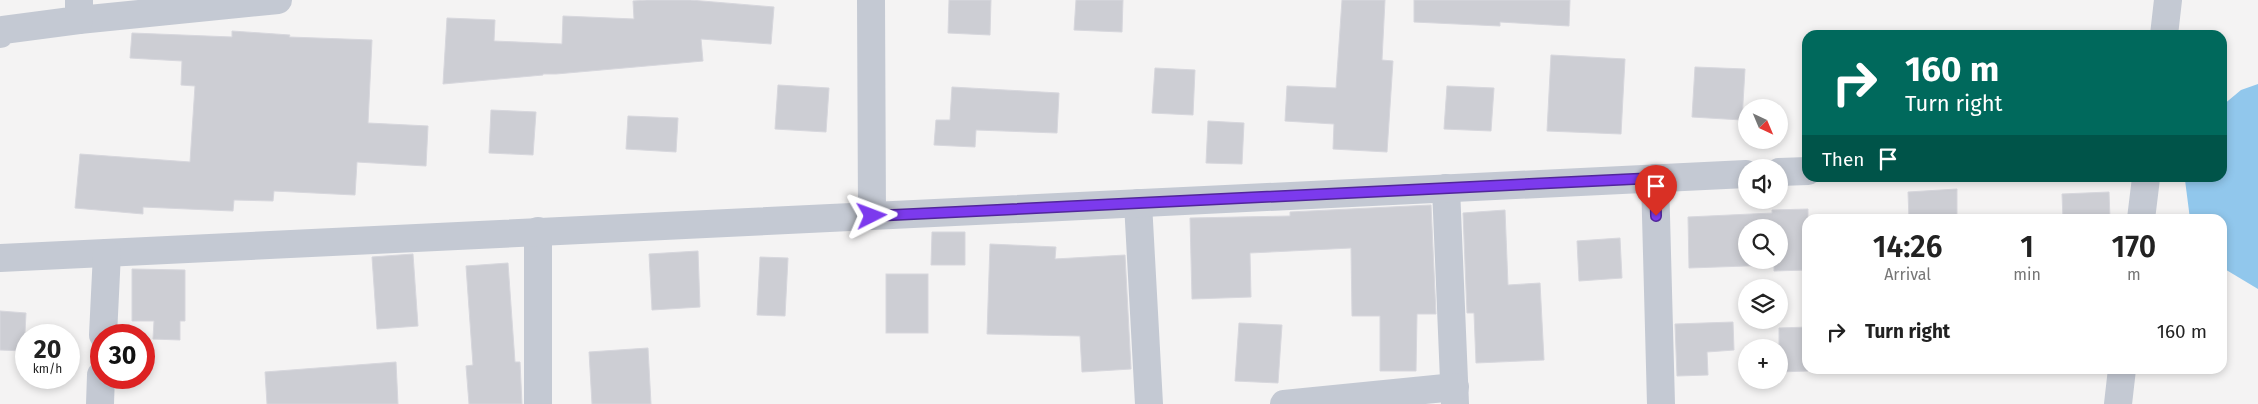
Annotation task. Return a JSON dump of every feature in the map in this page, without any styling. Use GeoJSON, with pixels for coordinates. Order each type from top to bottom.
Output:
{"type":"FeatureCollection","features":[{"type":"Feature","properties":{"kind":"street"},"geometry":{"type":"LineString","coordinates":[[0,34],[2,30],[79,10],[278,0]]}},
{"type":"Feature","properties":{"kind":"street"},"geometry":{"type":"LineString","coordinates":[[871,0],[872,216]]}},
{"type":"Feature","properties":{"kind":"street"},"geometry":{"type":"LineString","coordinates":[[2165,30],[2168,0]]}},
{"type":"Feature","properties":{"kind":"street"},"geometry":{"type":"LineString","coordinates":[[1788,172],[1802,171]]}},
{"type":"Feature","properties":{"kind":"street"},"geometry":{"type":"LineString","coordinates":[[0,258],[1738,174]]}},
{"type":"Feature","properties":{"kind":"street"},"geometry":{"type":"LineString","coordinates":[[1655,178],[1661,404]]}},
{"type":"Feature","properties":{"kind":"street"},"geometry":{"type":"LineString","coordinates":[[2142,214],[2146,182]]}},
{"type":"Feature","properties":{"kind":"street"},"geometry":{"type":"LineString","coordinates":[[1284,404],[1455,396],[1446,188]]}},
{"type":"Feature","properties":{"kind":"street"},"geometry":{"type":"LineString","coordinates":[[1138,203],[1149,404]]}},
{"type":"Feature","properties":{"kind":"street"},"geometry":{"type":"LineString","coordinates":[[538,231],[538,404]]}},
{"type":"Feature","properties":{"kind":"street"},"geometry":{"type":"LineString","coordinates":[[104,324],[107,253]]}},
{"type":"Feature","properties":{"kind":"street"},"geometry":{"type":"LineString","coordinates":[[2118,404],[2121,374]]}},
{"type":"Feature","properties":{"kind":"street"},"geometry":{"type":"LineString","coordinates":[[100,404],[101,389]]}},
{"type":"Feature","properties":{"kind":"water"},"geometry":{"type":"Polygon","coordinates":[[[2258,84],[2258,289],[2227,270],[2227,214],[2189,214],[2185,182],[2227,182],[2227,102],[2241,90],[2258,84]]]}},
{"type":"Feature","properties":{"kind":"building"},"geometry":{"type":"Polygon","coordinates":[[[690,0],[774,7],[771,44],[701,39],[703,61],[443,84],[447,18],[495,20],[494,41],[562,44],[563,16],[634,19],[633,1],[690,0]]]}},
{"type":"Feature","properties":{"kind":"building"},"geometry":{"type":"Polygon","coordinates":[[[949,0],[991,0],[990,35],[948,33],[949,0]]]}},
{"type":"Feature","properties":{"kind":"building"},"geometry":{"type":"Polygon","coordinates":[[[1076,0],[1123,0],[1122,32],[1074,30],[1076,0]]]}},
{"type":"Feature","properties":{"kind":"building"},"geometry":{"type":"Polygon","coordinates":[[[1342,0],[1385,0],[1382,60],[1393,61],[1387,152],[1333,149],[1334,124],[1285,121],[1287,86],[1336,88],[1342,0]]]}},
{"type":"Feature","properties":{"kind":"building"},"geometry":{"type":"Polygon","coordinates":[[[1414,0],[1570,0],[1569,26],[1500,22],[1500,26],[1414,22],[1414,0]]]}},
{"type":"Feature","properties":{"kind":"building"},"geometry":{"type":"Polygon","coordinates":[[[232,31],[290,35],[289,37],[372,40],[368,123],[428,126],[426,166],[357,162],[355,195],[274,191],[273,201],[234,200],[233,211],[143,207],[143,214],[75,208],[80,154],[190,162],[195,86],[181,85],[182,61],[130,58],[132,33],[232,37],[232,31]]]}},
{"type":"Feature","properties":{"kind":"building"},"geometry":{"type":"Polygon","coordinates":[[[1551,55],[1625,59],[1621,134],[1547,131],[1551,55]]]}},
{"type":"Feature","properties":{"kind":"building"},"geometry":{"type":"Polygon","coordinates":[[[1695,67],[1745,69],[1743,99],[1738,99],[1738,120],[1692,117],[1695,67]]]}},
{"type":"Feature","properties":{"kind":"building"},"geometry":{"type":"Polygon","coordinates":[[[1155,68],[1195,70],[1193,115],[1152,113],[1155,68]]]}},
{"type":"Feature","properties":{"kind":"building"},"geometry":{"type":"Polygon","coordinates":[[[778,85],[829,88],[826,132],[775,129],[778,85]]]}},
{"type":"Feature","properties":{"kind":"building"},"geometry":{"type":"Polygon","coordinates":[[[1447,86],[1494,88],[1491,131],[1444,129],[1447,86]]]}},
{"type":"Feature","properties":{"kind":"building"},"geometry":{"type":"Polygon","coordinates":[[[952,87],[1059,93],[1057,133],[976,130],[975,147],[934,145],[936,120],[950,120],[952,87]]]}},
{"type":"Feature","properties":{"kind":"building"},"geometry":{"type":"Polygon","coordinates":[[[491,110],[536,112],[533,155],[489,153],[491,110]]]}},
{"type":"Feature","properties":{"kind":"building"},"geometry":{"type":"Polygon","coordinates":[[[628,116],[678,118],[676,152],[626,149],[628,116]]]}},
{"type":"Feature","properties":{"kind":"building"},"geometry":{"type":"Polygon","coordinates":[[[1208,121],[1244,123],[1242,164],[1206,163],[1208,121]]]}},
{"type":"Feature","properties":{"kind":"building"},"geometry":{"type":"Polygon","coordinates":[[[1957,189],[1957,214],[1909,214],[1908,192],[1957,189]]]}},
{"type":"Feature","properties":{"kind":"building"},"geometry":{"type":"Polygon","coordinates":[[[2109,192],[2110,214],[2063,214],[2062,194],[2109,192]]]}},
{"type":"Feature","properties":{"kind":"building"},"geometry":{"type":"Polygon","coordinates":[[[1431,205],[1436,314],[1417,314],[1416,371],[1380,371],[1380,316],[1352,316],[1351,248],[1250,253],[1251,297],[1192,299],[1190,218],[1290,216],[1290,212],[1431,205]]]}},
{"type":"Feature","properties":{"kind":"building"},"geometry":{"type":"Polygon","coordinates":[[[1808,209],[1808,214],[1802,214],[1802,270],[1774,271],[1774,269],[1788,269],[1788,219],[1738,219],[1738,266],[1689,268],[1688,217],[1772,213],[1772,210],[1808,209]]]}},
{"type":"Feature","properties":{"kind":"building"},"geometry":{"type":"Polygon","coordinates":[[[1505,210],[1508,285],[1540,283],[1544,360],[1476,363],[1474,313],[1467,313],[1463,213],[1505,210]]]}},
{"type":"Feature","properties":{"kind":"building"},"geometry":{"type":"Polygon","coordinates":[[[932,232],[965,232],[965,265],[931,265],[932,232]]]}},
{"type":"Feature","properties":{"kind":"building"},"geometry":{"type":"Polygon","coordinates":[[[1620,238],[1622,278],[1579,281],[1577,241],[1620,238]]]}},
{"type":"Feature","properties":{"kind":"building"},"geometry":{"type":"Polygon","coordinates":[[[990,244],[1056,247],[1055,259],[1125,255],[1131,369],[1082,372],[1080,336],[987,334],[990,244]]]}},
{"type":"Feature","properties":{"kind":"building"},"geometry":{"type":"Polygon","coordinates":[[[698,251],[700,307],[652,310],[649,254],[698,251]]]}},
{"type":"Feature","properties":{"kind":"building"},"geometry":{"type":"Polygon","coordinates":[[[413,254],[418,326],[377,329],[372,257],[413,254]]]}},
{"type":"Feature","properties":{"kind":"building"},"geometry":{"type":"Polygon","coordinates":[[[760,257],[788,258],[785,316],[757,315],[760,257]]]}},
{"type":"Feature","properties":{"kind":"building"},"geometry":{"type":"Polygon","coordinates":[[[508,263],[515,362],[520,362],[522,404],[469,404],[466,366],[473,365],[466,266],[508,263]]]}},
{"type":"Feature","properties":{"kind":"building"},"geometry":{"type":"Polygon","coordinates":[[[132,269],[185,270],[185,321],[180,321],[180,340],[155,339],[154,321],[132,321],[132,269]]]}},
{"type":"Feature","properties":{"kind":"building"},"geometry":{"type":"Polygon","coordinates":[[[886,274],[928,274],[928,333],[886,333],[886,274]]]}},
{"type":"Feature","properties":{"kind":"building"},"geometry":{"type":"Polygon","coordinates":[[[0,311],[26,313],[25,324],[15,324],[15,351],[0,350],[0,311]]]}},
{"type":"Feature","properties":{"kind":"building"},"geometry":{"type":"Polygon","coordinates":[[[1733,322],[1734,350],[1707,352],[1708,375],[1677,376],[1675,324],[1733,322]]]}},
{"type":"Feature","properties":{"kind":"building"},"geometry":{"type":"Polygon","coordinates":[[[1239,323],[1282,325],[1278,383],[1235,381],[1239,323]]]}},
{"type":"Feature","properties":{"kind":"building"},"geometry":{"type":"Polygon","coordinates":[[[1802,327],[1802,371],[1788,372],[1788,339],[1779,339],[1779,329],[1802,327]]]}},
{"type":"Feature","properties":{"kind":"building"},"geometry":{"type":"Polygon","coordinates":[[[648,348],[651,404],[592,404],[589,352],[648,348]]]}},
{"type":"Feature","properties":{"kind":"building"},"geometry":{"type":"Polygon","coordinates":[[[396,362],[398,404],[267,404],[265,372],[396,362]]]}},
{"type":"Feature","properties":{"kind":"route"},"geometry":{"type":"LineString","coordinates":[[872,216],[1655,178],[1656,216]]}}]}
